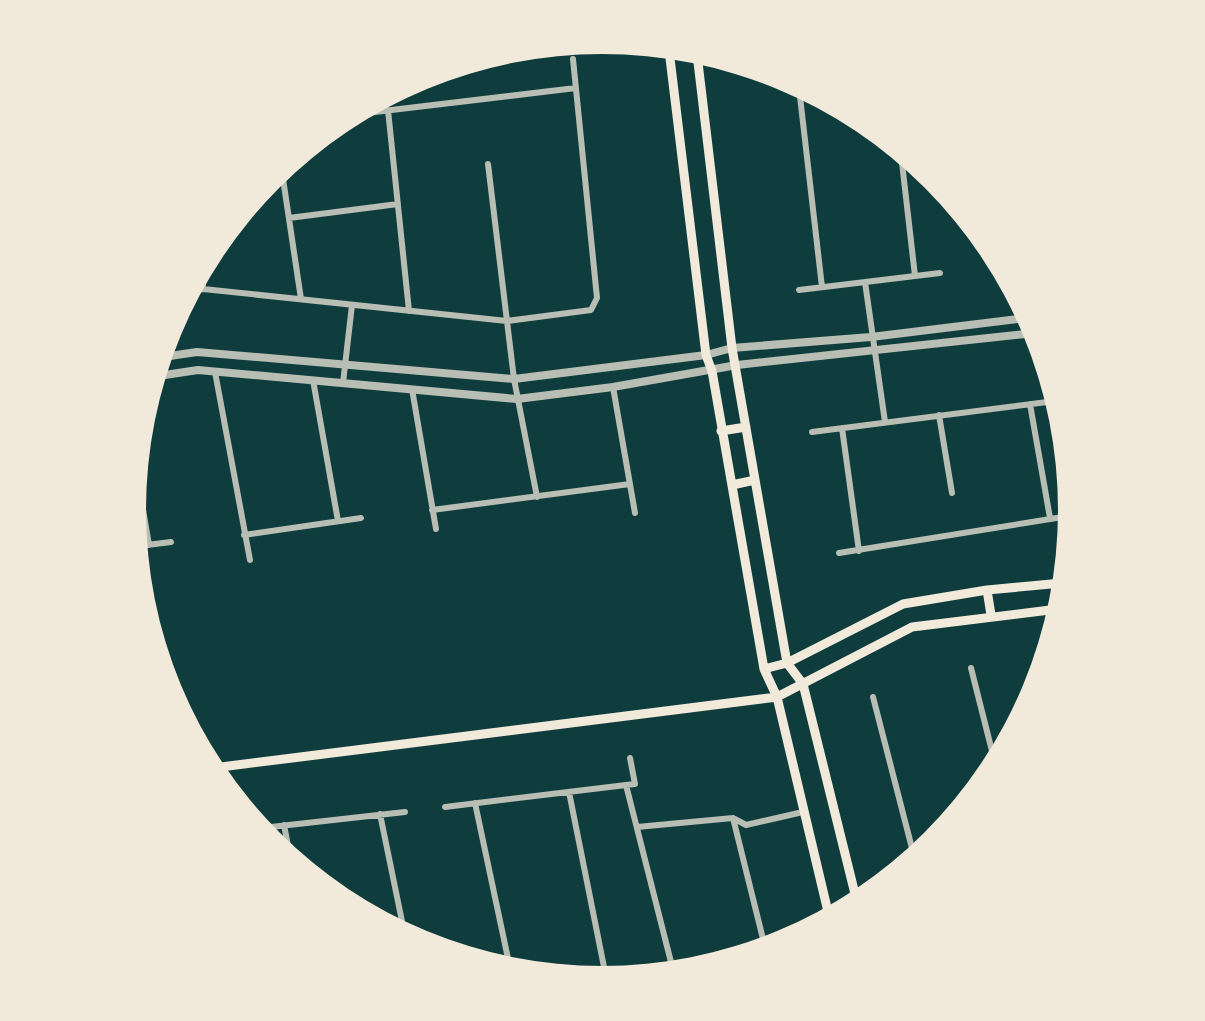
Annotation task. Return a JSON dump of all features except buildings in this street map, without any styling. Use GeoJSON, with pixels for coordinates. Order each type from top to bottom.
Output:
{"type":"FeatureCollection","features":[{"type":"Feature","properties":{"kind":"main road"},"geometry":{"type":"LineString","coordinates":[[670,59],[706,355],[712,371],[764,669],[777,697],[827,908]]}},
{"type":"Feature","properties":{"kind":"main road"},"geometry":{"type":"LineString","coordinates":[[698,65],[732,348],[737,365],[787,663],[803,684],[854,891]]}},
{"type":"Feature","properties":{"kind":"main road"},"geometry":{"type":"LineString","coordinates":[[721,431],[746,427]]}},
{"type":"Feature","properties":{"kind":"main road"},"geometry":{"type":"LineString","coordinates":[[732,485],[755,480]]}},
{"type":"Feature","properties":{"kind":"main road"},"geometry":{"type":"LineString","coordinates":[[764,669],[787,663],[903,603],[987,590],[1053,584]]}},
{"type":"Feature","properties":{"kind":"main road"},"geometry":{"type":"LineString","coordinates":[[987,590],[991,615]]}},
{"type":"Feature","properties":{"kind":"main road"},"geometry":{"type":"LineString","coordinates":[[226,769],[777,697],[912,627],[991,615],[1048,610]]}},
{"type":"Feature","properties":{"kind":"street"},"geometry":{"type":"LineString","coordinates":[[203,289],[507,321],[591,310],[597,298],[573,59]]}},
{"type":"Feature","properties":{"kind":"street"},"geometry":{"type":"LineString","coordinates":[[382,111],[576,88]]}},
{"type":"Feature","properties":{"kind":"street"},"geometry":{"type":"LineString","coordinates":[[800,99],[822,287]]}},
{"type":"Feature","properties":{"kind":"street"},"geometry":{"type":"LineString","coordinates":[[388,110],[409,310]]}},
{"type":"Feature","properties":{"kind":"street"},"geometry":{"type":"LineString","coordinates":[[488,164],[514,379],[537,496]]}},
{"type":"Feature","properties":{"kind":"street"},"geometry":{"type":"LineString","coordinates":[[901,166],[915,276]]}},
{"type":"Feature","properties":{"kind":"street"},"geometry":{"type":"LineString","coordinates":[[284,184],[301,299]]}},
{"type":"Feature","properties":{"kind":"street"},"geometry":{"type":"LineString","coordinates":[[289,218],[398,204]]}},
{"type":"Feature","properties":{"kind":"street"},"geometry":{"type":"LineString","coordinates":[[799,290],[940,273]]}},
{"type":"Feature","properties":{"kind":"street"},"geometry":{"type":"LineString","coordinates":[[865,282],[871,337],[885,422]]}},
{"type":"Feature","properties":{"kind":"street"},"geometry":{"type":"LineString","coordinates":[[343,383],[352,305]]}},
{"type":"Feature","properties":{"kind":"street"},"geometry":{"type":"LineString","coordinates":[[173,355],[197,352],[514,379],[706,355],[732,348],[871,337],[1017,319]]}},
{"type":"Feature","properties":{"kind":"street"},"geometry":{"type":"LineString","coordinates":[[167,375],[198,370],[518,399],[613,387],[737,365],[1023,334]]}},
{"type":"Feature","properties":{"kind":"street"},"geometry":{"type":"LineString","coordinates":[[216,372],[250,560]]}},
{"type":"Feature","properties":{"kind":"street"},"geometry":{"type":"LineString","coordinates":[[313,381],[338,521]]}},
{"type":"Feature","properties":{"kind":"street"},"geometry":{"type":"LineString","coordinates":[[613,387],[635,513]]}},
{"type":"Feature","properties":{"kind":"street"},"geometry":{"type":"LineString","coordinates":[[412,389],[436,529]]}},
{"type":"Feature","properties":{"kind":"street"},"geometry":{"type":"LineString","coordinates":[[812,432],[1045,402]]}},
{"type":"Feature","properties":{"kind":"street"},"geometry":{"type":"LineString","coordinates":[[1030,404],[1050,518]]}},
{"type":"Feature","properties":{"kind":"street"},"geometry":{"type":"LineString","coordinates":[[939,416],[952,494]]}},
{"type":"Feature","properties":{"kind":"street"},"geometry":{"type":"LineString","coordinates":[[842,428],[859,550]]}},
{"type":"Feature","properties":{"kind":"street"},"geometry":{"type":"LineString","coordinates":[[432,510],[630,484]]}},
{"type":"Feature","properties":{"kind":"street"},"geometry":{"type":"LineString","coordinates":[[839,553],[1059,517]]}},
{"type":"Feature","properties":{"kind":"street"},"geometry":{"type":"LineString","coordinates":[[244,535],[361,518]]}},
{"type":"Feature","properties":{"kind":"street"},"geometry":{"type":"LineString","coordinates":[[147,532],[149,545],[171,542]]}},
{"type":"Feature","properties":{"kind":"street"},"geometry":{"type":"LineString","coordinates":[[971,668],[992,749]]}},
{"type":"Feature","properties":{"kind":"street"},"geometry":{"type":"LineString","coordinates":[[873,697],[911,846]]}},
{"type":"Feature","properties":{"kind":"street"},"geometry":{"type":"LineString","coordinates":[[445,807],[635,784],[630,758]]}},
{"type":"Feature","properties":{"kind":"street"},"geometry":{"type":"LineString","coordinates":[[627,785],[671,962]]}},
{"type":"Feature","properties":{"kind":"street"},"geometry":{"type":"LineString","coordinates":[[569,792],[604,967]]}},
{"type":"Feature","properties":{"kind":"street"},"geometry":{"type":"LineString","coordinates":[[476,803],[508,957]]}},
{"type":"Feature","properties":{"kind":"street"},"geometry":{"type":"LineString","coordinates":[[274,826],[405,812]]}},
{"type":"Feature","properties":{"kind":"street"},"geometry":{"type":"LineString","coordinates":[[637,827],[733,818],[746,825],[803,812]]}},
{"type":"Feature","properties":{"kind":"street"},"geometry":{"type":"LineString","coordinates":[[380,814],[402,920]]}},
{"type":"Feature","properties":{"kind":"street"},"geometry":{"type":"LineString","coordinates":[[733,818],[763,938]]}},
{"type":"Feature","properties":{"kind":"street"},"geometry":{"type":"LineString","coordinates":[[284,825],[287,839]]}}]}
